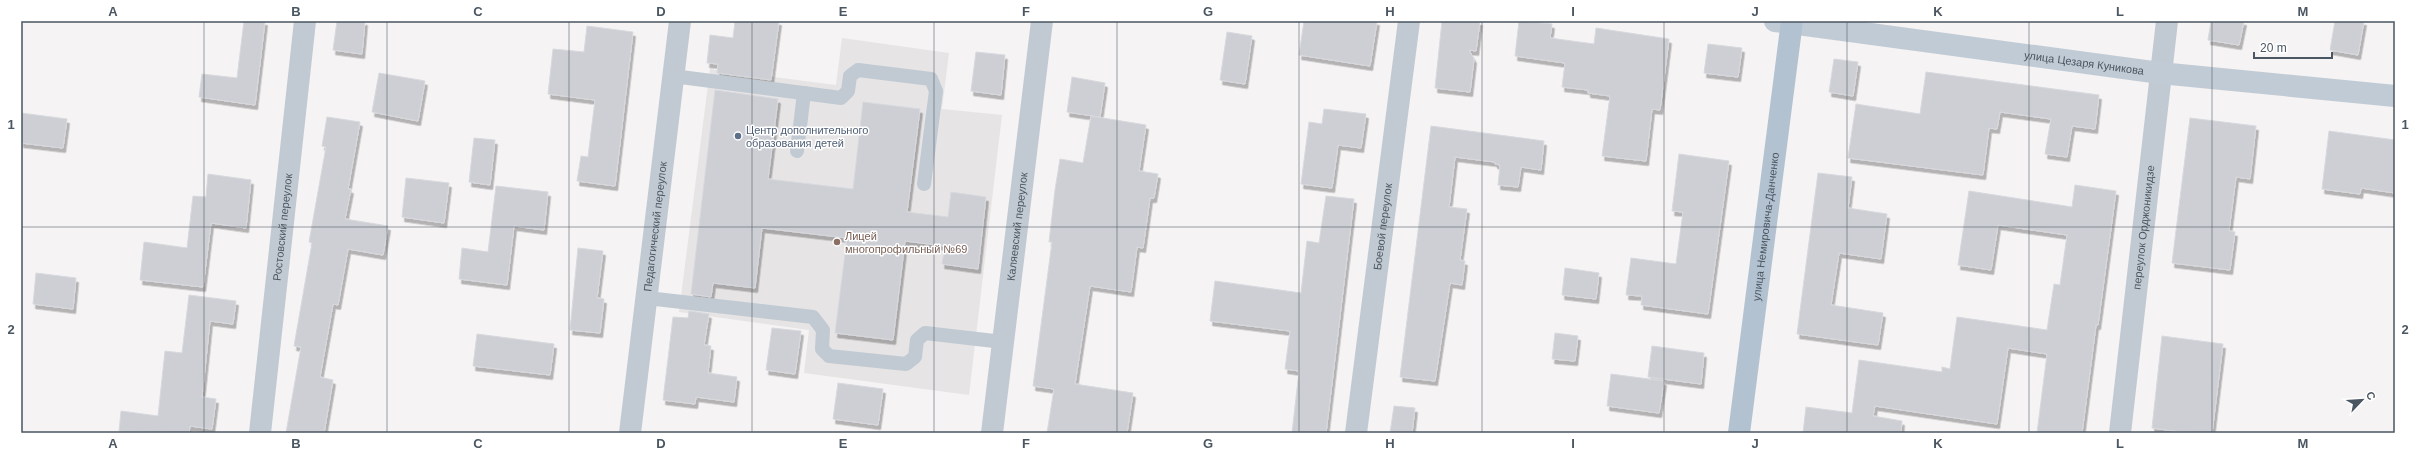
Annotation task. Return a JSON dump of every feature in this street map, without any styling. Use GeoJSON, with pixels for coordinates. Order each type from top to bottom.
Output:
{"type":"FeatureCollection","features":[{"type":"Feature","properties":{"kind":"main road","name":"улица Немировича-Данченко"},"geometry":{"type":"LineString","coordinates":[[1740,433],[1786,22]]}},
{"type":"Feature","properties":{"kind":"street","name":"Ростовский переулок"},"geometry":{"type":"LineString","coordinates":[[260,433],[305,21]]}},
{"type":"Feature","properties":{"kind":"street","name":"Педагогический переулок"},"geometry":{"type":"LineString","coordinates":[[630,433],[680,21]]}},
{"type":"Feature","properties":{"kind":"street","name":"Каляевский переулок"},"geometry":{"type":"LineString","coordinates":[[992,433],[1042,21]]}},
{"type":"Feature","properties":{"kind":"street","name":"Боевой переулок"},"geometry":{"type":"LineString","coordinates":[[1356,433],[1409,21]]}},
{"type":"Feature","properties":{"kind":"street","name":"переулок Орджоникидзе"},"geometry":{"type":"LineString","coordinates":[[2120,433],[2167,21]]}},
{"type":"Feature","properties":{"kind":"street","name":"улица Цезаря Куникова"},"geometry":{"type":"LineString","coordinates":[[1786,22],[2160,73],[2395,96]]}},
{"type":"Feature","properties":{"kind":"lane"},"geometry":{"type":"LineString","coordinates":[[673,76],[841,98],[848,90],[850,76],[858,70],[931,79],[936,91],[924,184]]}},
{"type":"Feature","properties":{"kind":"lane"},"geometry":{"type":"LineString","coordinates":[[797,152],[804,93]]}},
{"type":"Feature","properties":{"kind":"lane"},"geometry":{"type":"LineString","coordinates":[[647,298],[813,317],[823,330],[822,349],[830,356],[906,364],[915,357],[918,340],[925,333],[1003,342]]}},
{"type":"Feature","properties":{"kind":"shaded area","name":"Лицей многопрофильный №69"},"geometry":{"type":"Polygon","coordinates":[[[842,38],[949,53],[942,109],[1002,115],[969,395],[804,373],[809,330],[679,312],[710,69],[836,85],[842,38]]]}},
{"type":"Feature","properties":{"kind":"building"},"geometry":{"type":"Polygon","coordinates":[[[244,21],[265,21],[255,105],[199,97],[202,74],[237,78],[244,21]]]}},
{"type":"Feature","properties":{"kind":"building"},"geometry":{"type":"Polygon","coordinates":[[[337,21],[365,21],[362,54],[333,50],[337,21]]]}},
{"type":"Feature","properties":{"kind":"building"},"geometry":{"type":"Polygon","coordinates":[[[735,21],[779,21],[771,80],[717,73],[718,64],[707,63],[710,35],[733,38],[735,21]]]}},
{"type":"Feature","properties":{"kind":"building"},"geometry":{"type":"Polygon","coordinates":[[[1304,21],[1377,21],[1370,66],[1299,55],[1304,21]]]}},
{"type":"Feature","properties":{"kind":"building"},"geometry":{"type":"Polygon","coordinates":[[[1442,21],[1480,21],[1476,51],[1469,50],[1474,59],[1470,92],[1435,88],[1442,21]]]}},
{"type":"Feature","properties":{"kind":"building"},"geometry":{"type":"Polygon","coordinates":[[[1519,21],[1552,24],[1550,38],[1594,44],[1596,28],[1669,39],[1660,110],[1652,109],[1646,161],[1602,156],[1610,96],[1588,93],[1588,90],[1562,87],[1565,63],[1515,56],[1519,21]]]}},
{"type":"Feature","properties":{"kind":"building"},"geometry":{"type":"Polygon","coordinates":[[[2211,21],[2244,21],[2239,45],[2208,40],[2211,21]]]}},
{"type":"Feature","properties":{"kind":"building"},"geometry":{"type":"Polygon","coordinates":[[[2335,21],[2364,21],[2358,55],[2330,50],[2335,21]]]}},
{"type":"Feature","properties":{"kind":"building"},"geometry":{"type":"Polygon","coordinates":[[[587,26],[633,32],[615,186],[577,181],[581,156],[588,157],[595,100],[548,94],[553,49],[584,52],[587,26]]]}},
{"type":"Feature","properties":{"kind":"building"},"geometry":{"type":"Polygon","coordinates":[[[1227,32],[1252,36],[1245,84],[1220,80],[1227,32]]]}},
{"type":"Feature","properties":{"kind":"building"},"geometry":{"type":"Polygon","coordinates":[[[1708,44],[1742,48],[1738,77],[1704,73],[1708,44]]]}},
{"type":"Feature","properties":{"kind":"building"},"geometry":{"type":"Polygon","coordinates":[[[976,52],[1005,55],[1001,95],[971,91],[976,52]]]}},
{"type":"Feature","properties":{"kind":"building"},"geometry":{"type":"Polygon","coordinates":[[[1834,59],[1858,62],[1853,96],[1829,92],[1834,59]]]}},
{"type":"Feature","properties":{"kind":"building"},"geometry":{"type":"Polygon","coordinates":[[[1926,72],[2099,95],[2095,129],[2072,126],[2067,157],[2045,154],[2051,119],[2000,112],[1997,129],[1989,128],[1983,175],[1848,158],[1856,104],[1920,114],[1926,72]]]}},
{"type":"Feature","properties":{"kind":"building"},"geometry":{"type":"Polygon","coordinates":[[[379,73],[425,81],[418,121],[372,112],[379,73]]]}},
{"type":"Feature","properties":{"kind":"building"},"geometry":{"type":"Polygon","coordinates":[[[1072,77],[1105,83],[1100,117],[1067,112],[1072,77]]]}},
{"type":"Feature","properties":{"kind":"building"},"geometry":{"type":"Polygon","coordinates":[[[715,90],[778,99],[768,179],[853,189],[863,102],[920,109],[907,212],[948,217],[951,192],[986,197],[978,269],[942,264],[945,246],[905,241],[893,340],[835,333],[847,238],[762,228],[755,288],[713,283],[711,297],[691,294],[715,90]]]}},
{"type":"Feature","properties":{"kind":"building"},"geometry":{"type":"Polygon","coordinates":[[[1324,109],[1366,114],[1361,148],[1338,145],[1332,188],[1301,184],[1309,122],[1322,124],[1324,109]]]}},
{"type":"Feature","properties":{"kind":"building"},"geometry":{"type":"Polygon","coordinates":[[[21,113],[67,119],[63,148],[21,143],[21,113]]]}},
{"type":"Feature","properties":{"kind":"building"},"geometry":{"type":"Polygon","coordinates":[[[1091,116],[1146,125],[1139,171],[1158,174],[1154,198],[1150,198],[1143,248],[1137,247],[1131,292],[1090,286],[1075,384],[1133,393],[1127,433],[1047,433],[1054,389],[1033,386],[1052,242],[1049,242],[1055,190],[1060,159],[1083,163],[1091,116]]]}},
{"type":"Feature","properties":{"kind":"building"},"geometry":{"type":"Polygon","coordinates":[[[327,117],[360,122],[348,189],[351,189],[345,219],[388,226],[383,255],[348,249],[338,305],[333,304],[320,377],[333,380],[324,433],[286,433],[301,347],[294,346],[312,243],[309,242],[326,147],[322,146],[327,117]]]}},
{"type":"Feature","properties":{"kind":"building"},"geometry":{"type":"Polygon","coordinates":[[[2190,118],[2256,126],[2250,179],[2236,177],[2229,231],[2235,232],[2230,270],[2172,263],[2190,118]]]}},
{"type":"Feature","properties":{"kind":"building"},"geometry":{"type":"Polygon","coordinates":[[[1431,126],[1544,141],[1541,170],[1521,167],[1518,187],[1498,185],[1500,165],[1495,164],[1495,162],[1455,157],[1449,207],[1467,209],[1460,260],[1465,261],[1462,285],[1450,283],[1435,381],[1400,377],[1431,126]]]}},
{"type":"Feature","properties":{"kind":"building"},"geometry":{"type":"Polygon","coordinates":[[[2329,131],[2395,140],[2395,193],[2361,188],[2360,194],[2322,189],[2329,131]]]}},
{"type":"Feature","properties":{"kind":"building"},"geometry":{"type":"Polygon","coordinates":[[[474,138],[495,140],[490,185],[469,182],[474,138]]]}},
{"type":"Feature","properties":{"kind":"building"},"geometry":{"type":"Polygon","coordinates":[[[1679,154],[1729,161],[1708,314],[1641,305],[1642,296],[1626,295],[1631,258],[1676,264],[1683,212],[1672,211],[1679,154]]]}},
{"type":"Feature","properties":{"kind":"building"},"geometry":{"type":"Polygon","coordinates":[[[1818,173],[1852,177],[1848,208],[1887,214],[1881,259],[1839,253],[1831,305],[1883,313],[1878,345],[1797,334],[1818,173]]]}},
{"type":"Feature","properties":{"kind":"building"},"geometry":{"type":"Polygon","coordinates":[[[208,174],[251,180],[246,228],[211,223],[203,287],[140,280],[144,242],[187,248],[193,196],[206,197],[208,174]]]}},
{"type":"Feature","properties":{"kind":"building"},"geometry":{"type":"Polygon","coordinates":[[[406,178],[449,183],[444,223],[402,217],[406,178]]]}},
{"type":"Feature","properties":{"kind":"building"},"geometry":{"type":"Polygon","coordinates":[[[2075,185],[2116,191],[2082,433],[2037,433],[2047,354],[2008,348],[1997,424],[1875,406],[1873,416],[1902,421],[1901,433],[1803,433],[1806,407],[1852,413],[1859,360],[1942,372],[1942,367],[1950,369],[1957,317],[2047,330],[2054,284],[2060,285],[2067,235],[1998,225],[1991,270],[1958,265],[1969,191],[2072,207],[2075,185]]]}},
{"type":"Feature","properties":{"kind":"building"},"geometry":{"type":"Polygon","coordinates":[[[496,186],[548,192],[544,230],[514,226],[507,285],[459,279],[462,248],[488,252],[496,186]]]}},
{"type":"Feature","properties":{"kind":"building"},"geometry":{"type":"Polygon","coordinates":[[[1326,196],[1354,199],[1326,433],[1292,433],[1299,371],[1285,369],[1290,331],[1210,321],[1215,281],[1301,293],[1307,241],[1319,243],[1326,196]]]}},
{"type":"Feature","properties":{"kind":"building"},"geometry":{"type":"Polygon","coordinates":[[[578,248],[603,251],[597,298],[604,299],[600,333],[570,330],[578,248]]]}},
{"type":"Feature","properties":{"kind":"building"},"geometry":{"type":"Polygon","coordinates":[[[1565,268],[1599,273],[1596,299],[1562,295],[1565,268]]]}},
{"type":"Feature","properties":{"kind":"building"},"geometry":{"type":"Polygon","coordinates":[[[36,273],[76,278],[73,309],[33,304],[36,273]]]}},
{"type":"Feature","properties":{"kind":"building"},"geometry":{"type":"Polygon","coordinates":[[[189,295],[236,301],[233,324],[210,321],[202,397],[216,399],[212,429],[190,426],[189,433],[119,431],[121,411],[158,416],[165,351],[182,353],[189,295]]]}},
{"type":"Feature","properties":{"kind":"building"},"geometry":{"type":"Polygon","coordinates":[[[689,311],[709,314],[704,345],[711,346],[708,373],[737,377],[734,402],[696,397],[695,404],[663,400],[673,317],[688,318],[689,311]]]}},
{"type":"Feature","properties":{"kind":"building"},"geometry":{"type":"Polygon","coordinates":[[[772,328],[801,331],[795,374],[766,370],[772,328]]]}},
{"type":"Feature","properties":{"kind":"building"},"geometry":{"type":"Polygon","coordinates":[[[1555,333],[1578,336],[1575,361],[1552,359],[1555,333]]]}},
{"type":"Feature","properties":{"kind":"building"},"geometry":{"type":"Polygon","coordinates":[[[477,334],[554,344],[550,375],[473,366],[477,334]]]}},
{"type":"Feature","properties":{"kind":"building"},"geometry":{"type":"Polygon","coordinates":[[[2162,336],[2223,344],[2212,433],[2190,433],[2152,428],[2162,336]]]}},
{"type":"Feature","properties":{"kind":"building"},"geometry":{"type":"Polygon","coordinates":[[[1652,346],[1704,353],[1701,384],[1648,377],[1652,346]]]}},
{"type":"Feature","properties":{"kind":"building"},"geometry":{"type":"Polygon","coordinates":[[[1611,374],[1664,381],[1659,413],[1607,406],[1611,374]]]}},
{"type":"Feature","properties":{"kind":"building"},"geometry":{"type":"Polygon","coordinates":[[[838,383],[883,389],[878,425],[833,419],[838,383]]]}},
{"type":"Feature","properties":{"kind":"building"},"geometry":{"type":"Polygon","coordinates":[[[1394,406],[1415,408],[1412,433],[1390,433],[1394,406]]]}},
{"type":"Feature","properties":{"kind":"place","name":"Центр дополнительного образования детей"},"geometry":{"type":"Point","coordinates":[738,136]}},
{"type":"Feature","properties":{"kind":"place","name":"Лицей многопрофильный №69"},"geometry":{"type":"Point","coordinates":[837,242]}}]}
